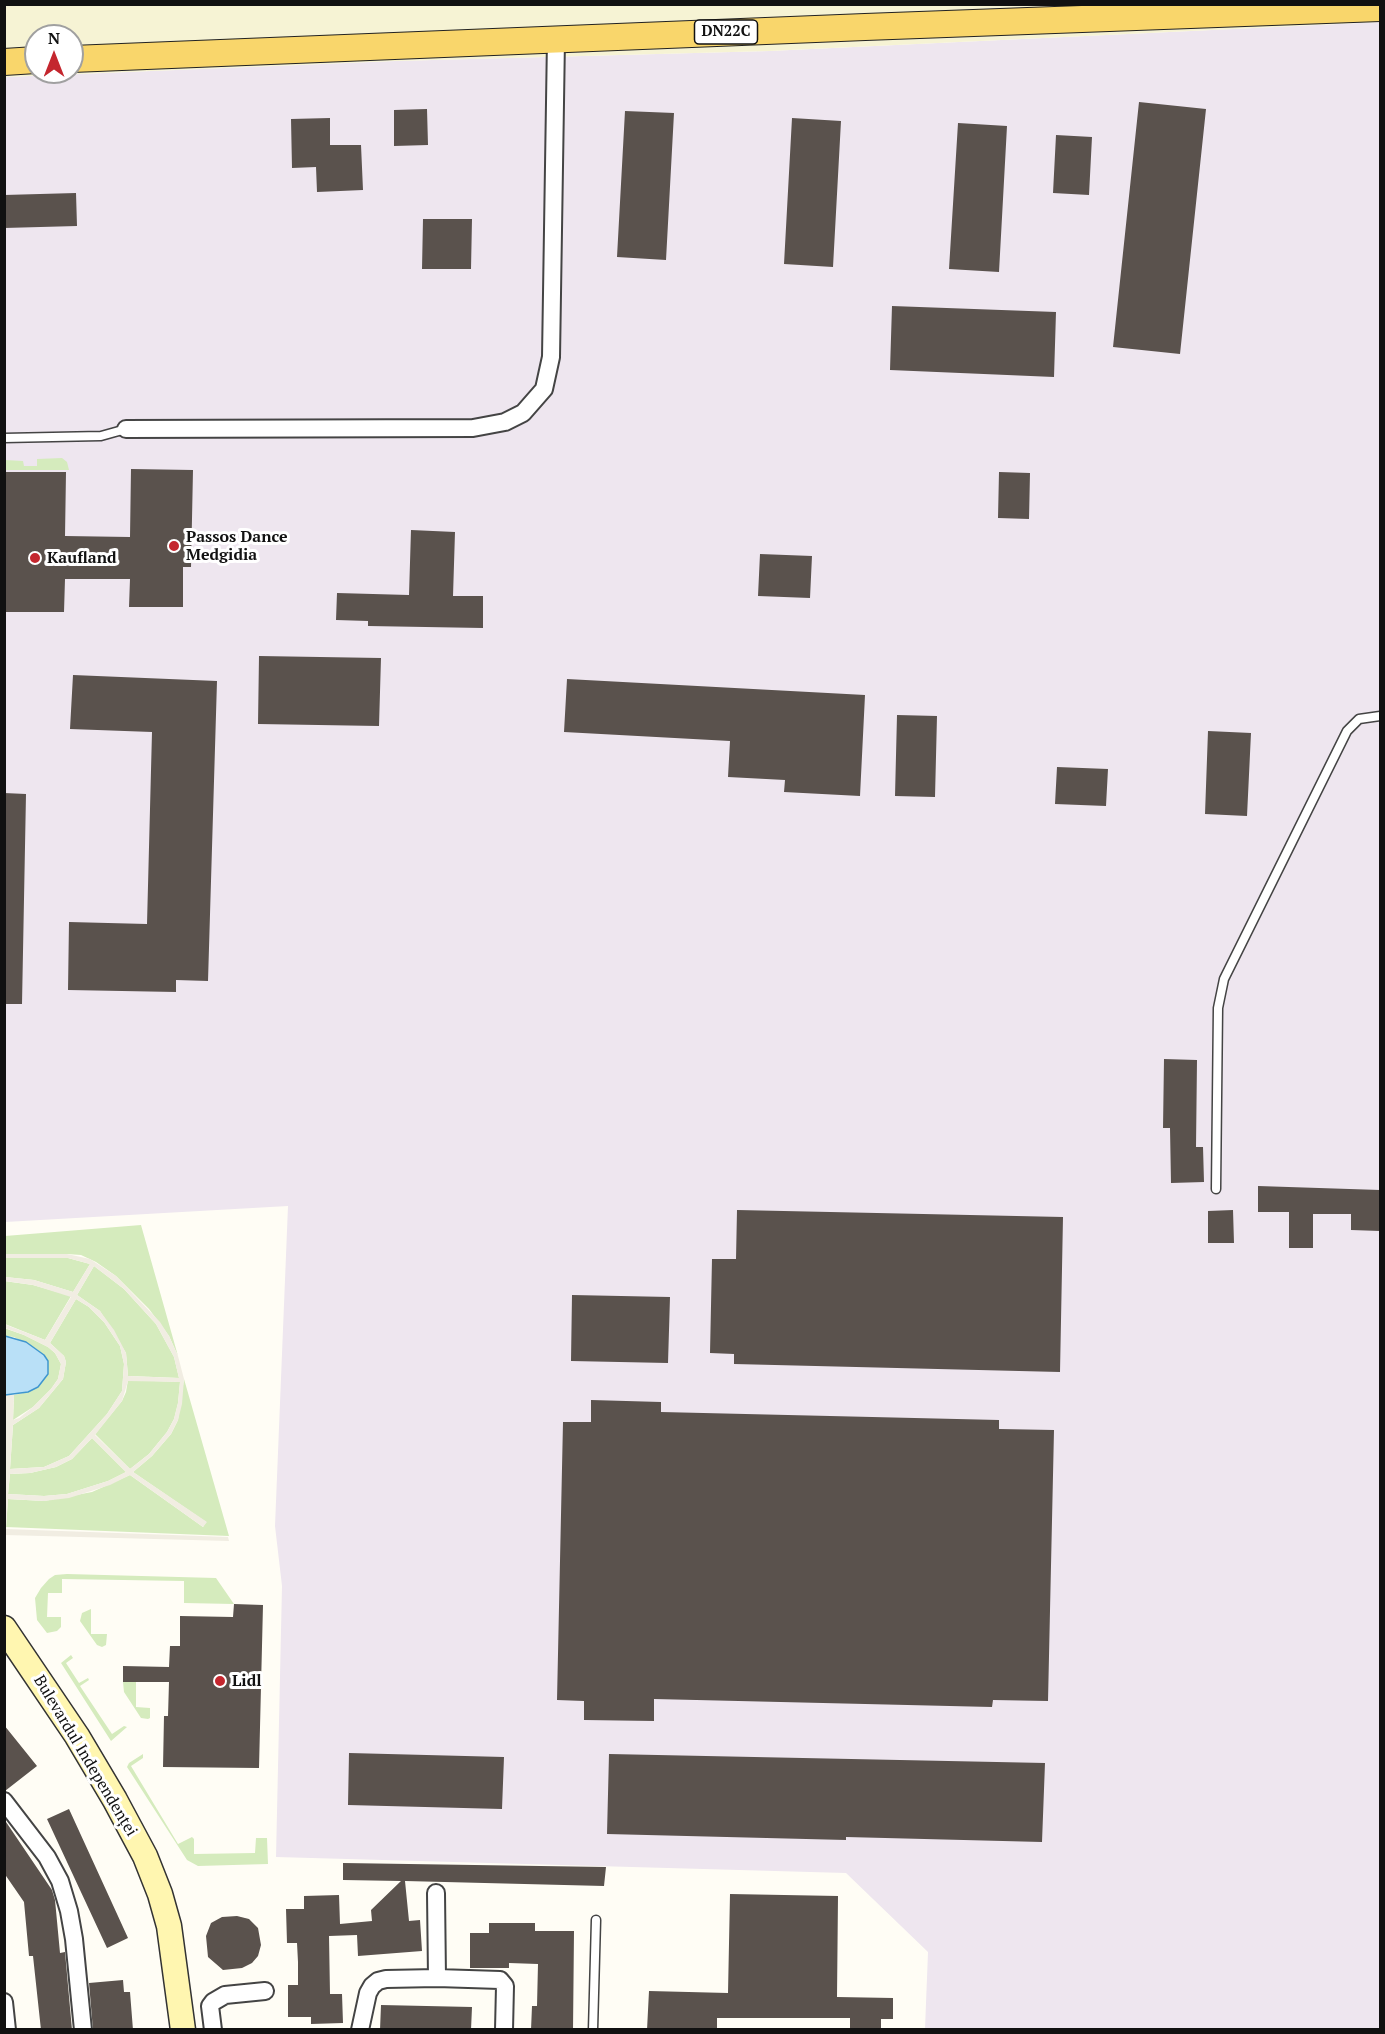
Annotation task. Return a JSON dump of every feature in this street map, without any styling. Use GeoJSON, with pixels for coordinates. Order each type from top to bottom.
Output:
{"type":"FeatureCollection","features":[{"type":"Feature","properties":{"kind":"main road","name":"DN22C"},"geometry":{"type":"LineString","coordinates":[[84,59],[1380,8]]}},
{"type":"Feature","properties":{"kind":"main road"},"geometry":{"type":"LineString","coordinates":[[4,62],[24,61]]}},
{"type":"Feature","properties":{"kind":"main road","name":"Bulevardul Independenței"},"geometry":{"type":"LineString","coordinates":[[4,1628],[77,1736],[145,1856],[160,1894],[169,1926],[183,2030]]}},
{"type":"Feature","properties":{"kind":"street"},"geometry":{"type":"LineString","coordinates":[[126,429],[473,428],[505,422],[523,413],[544,389],[551,357],[556,39]]}},
{"type":"Feature","properties":{"kind":"street"},"geometry":{"type":"LineString","coordinates":[[4,1801],[46,1857],[60,1881],[69,1911],[74,1940],[83,2030]]}},
{"type":"Feature","properties":{"kind":"street"},"geometry":{"type":"LineString","coordinates":[[436,1893],[437,1978]]}},
{"type":"Feature","properties":{"kind":"street"},"geometry":{"type":"LineString","coordinates":[[360,2030],[368,1993],[378,1981],[437,1978],[500,1980],[505,1986],[504,2030]]}},
{"type":"Feature","properties":{"kind":"street"},"geometry":{"type":"LineString","coordinates":[[213,2030],[210,2006],[219,1998],[225,1995],[265,1991]]}},
{"type":"Feature","properties":{"kind":"street"},"geometry":{"type":"LineString","coordinates":[[4,2002],[7,2030]]}},
{"type":"Feature","properties":{"kind":"lane"},"geometry":{"type":"LineString","coordinates":[[4,438],[101,436],[126,429]]}},
{"type":"Feature","properties":{"kind":"lane"},"geometry":{"type":"LineString","coordinates":[[1216,1189],[1218,1008],[1224,979],[1347,731],[1359,719],[1380,716]]}},
{"type":"Feature","properties":{"kind":"lane"},"geometry":{"type":"LineString","coordinates":[[593,2030],[596,1920]]}},
{"type":"Feature","properties":{"kind":"shaded area"},"geometry":{"type":"Polygon","coordinates":[[[1380,4],[1380,22],[769,51],[395,61],[84,74],[84,24],[24,24],[24,76],[5,77],[4,5],[1380,4]]]}},
{"type":"Feature","properties":{"kind":"shaded area"},"geometry":{"type":"Polygon","coordinates":[[[1380,22],[1380,2029],[925,2029],[928,1952],[846,1873],[276,1857],[282,1586],[275,1526],[288,1206],[5,1222],[5,77],[24,76],[24,84],[84,84],[84,74],[395,61],[769,51],[1380,22]]]}},
{"type":"Feature","properties":{"kind":"shaded area"},"geometry":{"type":"Polygon","coordinates":[[[5,1254],[67,1254],[90,1259],[116,1276],[160,1322],[178,1356],[184,1379],[182,1404],[171,1434],[152,1456],[133,1472],[207,1522],[203,1527],[130,1475],[110,1485],[69,1498],[44,1501],[8,1499],[6,1529],[228,1537],[229,1541],[5,1535],[5,1395],[14,1395],[13,1420],[19,1418],[51,1389],[58,1379],[61,1364],[55,1353],[48,1347],[5,1328],[4,1324],[45,1340],[71,1297],[33,1285],[5,1281],[5,1277],[34,1280],[73,1292],[90,1264],[68,1258],[5,1258],[5,1254]],[[94,1266],[77,1295],[100,1311],[114,1330],[126,1353],[128,1376],[179,1378],[174,1357],[156,1324],[124,1289],[94,1266]],[[76,1299],[50,1343],[64,1356],[66,1362],[63,1379],[39,1408],[13,1425],[10,1469],[44,1467],[69,1456],[107,1414],[122,1391],[124,1364],[120,1346],[104,1322],[89,1307],[76,1299]],[[128,1381],[122,1401],[95,1435],[130,1469],[149,1454],[167,1432],[174,1419],[180,1382],[128,1381]],[[92,1438],[72,1459],[56,1467],[30,1473],[10,1474],[8,1494],[44,1496],[67,1494],[108,1481],[126,1472],[92,1438]]]}},
{"type":"Feature","properties":{"kind":"green space"},"geometry":{"type":"Polygon","coordinates":[[[62,458],[67,462],[69,470],[5,470],[5,460],[23,461],[24,466],[37,466],[37,459],[62,458]]]}},
{"type":"Feature","properties":{"kind":"green space"},"geometry":{"type":"Polygon","coordinates":[[[141,1225],[178,1356],[169,1336],[149,1309],[116,1276],[96,1262],[81,1255],[5,1254],[5,1236],[141,1225]]]}},
{"type":"Feature","properties":{"kind":"green space"},"geometry":{"type":"Polygon","coordinates":[[[5,1258],[68,1258],[90,1264],[73,1292],[34,1280],[5,1277],[5,1258]]]}},
{"type":"Feature","properties":{"kind":"green space"},"geometry":{"type":"Polygon","coordinates":[[[94,1266],[124,1289],[156,1324],[174,1357],[179,1378],[128,1376],[126,1353],[100,1311],[77,1295],[94,1266]]]}},
{"type":"Feature","properties":{"kind":"green space"},"geometry":{"type":"Polygon","coordinates":[[[4,1281],[33,1285],[71,1296],[45,1340],[5,1324],[4,1281]]]}},
{"type":"Feature","properties":{"kind":"green space"},"geometry":{"type":"Polygon","coordinates":[[[76,1299],[89,1307],[104,1322],[120,1346],[124,1364],[122,1391],[107,1414],[69,1456],[44,1467],[10,1469],[13,1425],[39,1408],[63,1379],[66,1362],[64,1356],[50,1343],[76,1299]]]}},
{"type":"Feature","properties":{"kind":"green space"},"geometry":{"type":"Polygon","coordinates":[[[4,1328],[48,1347],[55,1353],[61,1364],[58,1379],[51,1389],[33,1407],[13,1420],[14,1395],[28,1392],[48,1362],[38,1350],[14,1337],[5,1336],[4,1328]]]}},
{"type":"Feature","properties":{"kind":"green space"},"geometry":{"type":"Polygon","coordinates":[[[184,1379],[229,1536],[6,1527],[8,1499],[44,1501],[92,1492],[130,1475],[203,1527],[206,1522],[133,1472],[152,1456],[171,1434],[178,1420],[184,1379]]]}},
{"type":"Feature","properties":{"kind":"green space"},"geometry":{"type":"Polygon","coordinates":[[[128,1380],[180,1382],[174,1419],[167,1432],[149,1454],[130,1469],[95,1434],[122,1401],[128,1380]]]}},
{"type":"Feature","properties":{"kind":"green space"},"geometry":{"type":"Polygon","coordinates":[[[92,1438],[126,1472],[108,1481],[67,1494],[44,1496],[8,1494],[10,1474],[30,1473],[56,1467],[72,1459],[92,1438]]]}},
{"type":"Feature","properties":{"kind":"green space"},"geometry":{"type":"Polygon","coordinates":[[[55,1575],[216,1578],[234,1604],[184,1603],[184,1581],[62,1579],[62,1593],[48,1593],[47,1617],[61,1617],[61,1627],[57,1631],[47,1633],[37,1620],[35,1598],[49,1579],[55,1575]]]}},
{"type":"Feature","properties":{"kind":"green space"},"geometry":{"type":"Polygon","coordinates":[[[91,1609],[91,1634],[107,1634],[106,1645],[102,1647],[97,1645],[80,1621],[82,1613],[91,1609]]]}},
{"type":"Feature","properties":{"kind":"green space"},"geometry":{"type":"Polygon","coordinates":[[[71,1655],[73,1658],[66,1663],[79,1683],[88,1678],[89,1680],[80,1686],[112,1734],[124,1726],[127,1727],[111,1741],[61,1663],[71,1655]]]}},
{"type":"Feature","properties":{"kind":"green space"},"geometry":{"type":"Polygon","coordinates":[[[123,1682],[136,1682],[136,1707],[150,1708],[150,1718],[141,1718],[124,1692],[123,1682]]]}},
{"type":"Feature","properties":{"kind":"green space"},"geometry":{"type":"Polygon","coordinates":[[[143,1754],[143,1758],[131,1766],[178,1844],[192,1837],[194,1854],[255,1853],[256,1838],[267,1838],[268,1864],[198,1866],[187,1860],[127,1767],[129,1763],[143,1754]]]}},
{"type":"Feature","properties":{"kind":"water"},"geometry":{"type":"Polygon","coordinates":[[[5,1336],[26,1342],[44,1355],[48,1361],[48,1374],[38,1387],[28,1392],[5,1395],[5,1336]]]}},
{"type":"Feature","properties":{"kind":"building"},"geometry":{"type":"Polygon","coordinates":[[[1139,102],[1206,109],[1180,354],[1113,347],[1139,102]]]}},
{"type":"Feature","properties":{"kind":"building"},"geometry":{"type":"Polygon","coordinates":[[[427,109],[428,145],[394,146],[394,110],[427,109]]]}},
{"type":"Feature","properties":{"kind":"building"},"geometry":{"type":"Polygon","coordinates":[[[625,111],[674,113],[666,260],[617,257],[625,111]]]}},
{"type":"Feature","properties":{"kind":"building"},"geometry":{"type":"Polygon","coordinates":[[[330,118],[330,145],[361,145],[363,190],[317,192],[316,167],[292,168],[291,119],[330,118]]]}},
{"type":"Feature","properties":{"kind":"building"},"geometry":{"type":"Polygon","coordinates":[[[792,118],[841,121],[833,267],[784,264],[792,118]]]}},
{"type":"Feature","properties":{"kind":"building"},"geometry":{"type":"Polygon","coordinates":[[[958,123],[1007,126],[999,272],[949,269],[958,123]]]}},
{"type":"Feature","properties":{"kind":"building"},"geometry":{"type":"Polygon","coordinates":[[[1056,135],[1092,137],[1089,195],[1053,193],[1056,135]]]}},
{"type":"Feature","properties":{"kind":"building"},"geometry":{"type":"Polygon","coordinates":[[[76,193],[77,226],[4,228],[4,195],[76,193]]]}},
{"type":"Feature","properties":{"kind":"building"},"geometry":{"type":"Polygon","coordinates":[[[423,219],[472,219],[471,269],[422,269],[423,219]]]}},
{"type":"Feature","properties":{"kind":"building"},"geometry":{"type":"Polygon","coordinates":[[[892,306],[1056,312],[1054,377],[890,370],[892,306]]]}},
{"type":"Feature","properties":{"kind":"building"},"geometry":{"type":"Polygon","coordinates":[[[131,469],[193,470],[191,567],[183,567],[183,607],[129,607],[130,579],[65,579],[64,612],[4,612],[4,472],[66,472],[65,536],[130,537],[131,469]]]}},
{"type":"Feature","properties":{"kind":"building"},"geometry":{"type":"Polygon","coordinates":[[[999,472],[1030,473],[1029,519],[998,518],[999,472]]]}},
{"type":"Feature","properties":{"kind":"building"},"geometry":{"type":"Polygon","coordinates":[[[411,530],[455,532],[453,596],[483,596],[483,628],[368,626],[368,621],[336,620],[337,593],[409,595],[411,530]]]}},
{"type":"Feature","properties":{"kind":"building"},"geometry":{"type":"Polygon","coordinates":[[[760,554],[812,556],[810,598],[758,596],[760,554]]]}},
{"type":"Feature","properties":{"kind":"building"},"geometry":{"type":"Polygon","coordinates":[[[259,656],[381,658],[379,726],[258,724],[259,656]]]}},
{"type":"Feature","properties":{"kind":"building"},"geometry":{"type":"Polygon","coordinates":[[[73,675],[217,681],[208,981],[176,980],[176,992],[68,990],[69,922],[147,924],[152,732],[70,729],[73,675]]]}},
{"type":"Feature","properties":{"kind":"building"},"geometry":{"type":"Polygon","coordinates":[[[567,679],[865,695],[860,796],[784,792],[785,780],[728,777],[730,741],[564,732],[567,679]]]}},
{"type":"Feature","properties":{"kind":"building"},"geometry":{"type":"Polygon","coordinates":[[[897,715],[937,716],[935,797],[895,796],[897,715]]]}},
{"type":"Feature","properties":{"kind":"building"},"geometry":{"type":"Polygon","coordinates":[[[1208,731],[1251,733],[1247,816],[1205,814],[1208,731]]]}},
{"type":"Feature","properties":{"kind":"building"},"geometry":{"type":"Polygon","coordinates":[[[1057,767],[1108,769],[1106,806],[1055,804],[1057,767]]]}},
{"type":"Feature","properties":{"kind":"building"},"geometry":{"type":"Polygon","coordinates":[[[4,793],[26,794],[22,1004],[4,1004],[4,793]]]}},
{"type":"Feature","properties":{"kind":"building"},"geometry":{"type":"Polygon","coordinates":[[[1164,1059],[1197,1060],[1196,1147],[1203,1147],[1204,1182],[1171,1183],[1170,1128],[1163,1128],[1164,1059]]]}},
{"type":"Feature","properties":{"kind":"building"},"geometry":{"type":"Polygon","coordinates":[[[1258,1186],[1380,1190],[1380,1231],[1351,1230],[1351,1214],[1313,1214],[1313,1248],[1289,1248],[1289,1212],[1258,1212],[1258,1186]]]}},
{"type":"Feature","properties":{"kind":"building"},"geometry":{"type":"Polygon","coordinates":[[[737,1210],[1063,1217],[1060,1372],[734,1364],[734,1354],[710,1353],[712,1259],[736,1259],[737,1210]]]}},
{"type":"Feature","properties":{"kind":"building"},"geometry":{"type":"Polygon","coordinates":[[[1233,1210],[1234,1243],[1208,1243],[1208,1211],[1233,1210]]]}},
{"type":"Feature","properties":{"kind":"building"},"geometry":{"type":"Polygon","coordinates":[[[572,1295],[670,1297],[668,1363],[571,1361],[572,1295]]]}},
{"type":"Feature","properties":{"kind":"building"},"geometry":{"type":"Polygon","coordinates":[[[591,1400],[661,1402],[661,1412],[999,1420],[999,1429],[1054,1430],[1048,1701],[993,1700],[992,1707],[654,1699],[654,1721],[584,1720],[584,1701],[557,1700],[563,1422],[591,1422],[591,1400]]]}},
{"type":"Feature","properties":{"kind":"building","name":"Lidl"},"geometry":{"type":"Polygon","coordinates":[[[234,1604],[263,1605],[259,1768],[163,1767],[164,1716],[168,1716],[169,1682],[123,1682],[123,1666],[169,1667],[170,1646],[180,1646],[180,1616],[233,1617],[234,1604]]]}},
{"type":"Feature","properties":{"kind":"building"},"geometry":{"type":"Polygon","coordinates":[[[4,1725],[37,1766],[5,1791],[4,1791],[4,1725]]]}},
{"type":"Feature","properties":{"kind":"building"},"geometry":{"type":"Polygon","coordinates":[[[349,1753],[504,1757],[502,1809],[348,1805],[349,1753]]]}},
{"type":"Feature","properties":{"kind":"building"},"geometry":{"type":"Polygon","coordinates":[[[609,1754],[1045,1763],[1042,1842],[607,1834],[609,1754]]]}},
{"type":"Feature","properties":{"kind":"building"},"geometry":{"type":"Polygon","coordinates":[[[69,1809],[128,1938],[107,1948],[47,1819],[69,1809]]]}},
{"type":"Feature","properties":{"kind":"building"},"geometry":{"type":"Polygon","coordinates":[[[4,1819],[52,1890],[60,1953],[65,1952],[72,2030],[41,2030],[33,1956],[29,1956],[24,1902],[4,1873],[4,1819]]]}},
{"type":"Feature","properties":{"kind":"building"},"geometry":{"type":"Polygon","coordinates":[[[343,1863],[606,1867],[604,1886],[405,1881],[409,1921],[420,1920],[422,1951],[358,1956],[357,1935],[329,1936],[330,1994],[342,1994],[343,2023],[311,2024],[311,2017],[288,2017],[288,1985],[298,1985],[298,1962],[297,1943],[287,1943],[286,1909],[304,1909],[304,1896],[339,1895],[340,1924],[372,1921],[371,1910],[401,1881],[343,1880],[343,1863]]]}},
{"type":"Feature","properties":{"kind":"building"},"geometry":{"type":"Polygon","coordinates":[[[730,1894],[838,1896],[837,1997],[893,1998],[893,2019],[881,2019],[881,2030],[850,2030],[850,2018],[717,2018],[717,2030],[647,2030],[649,1991],[728,1993],[730,1894]]]}},
{"type":"Feature","properties":{"kind":"building"},"geometry":{"type":"Polygon","coordinates":[[[237,1916],[249,1919],[258,1928],[261,1945],[258,1956],[252,1963],[242,1968],[223,1970],[208,1957],[206,1936],[211,1923],[222,1917],[237,1916]]]}},
{"type":"Feature","properties":{"kind":"building"},"geometry":{"type":"Polygon","coordinates":[[[489,1923],[535,1923],[535,1931],[574,1931],[573,2030],[531,2030],[532,2006],[537,2006],[538,1964],[509,1963],[509,1968],[470,1968],[470,1933],[489,1933],[489,1923]]]}},
{"type":"Feature","properties":{"kind":"building"},"geometry":{"type":"Polygon","coordinates":[[[123,1980],[124,1992],[130,1992],[133,2030],[93,2030],[89,1983],[123,1980]]]}},
{"type":"Feature","properties":{"kind":"building"},"geometry":{"type":"Polygon","coordinates":[[[381,2005],[472,2007],[471,2030],[380,2030],[381,2005]]]}},
{"type":"Feature","properties":{"kind":"place","name":"Passos Dance Medgidia"},"geometry":{"type":"Point","coordinates":[174,546]}},
{"type":"Feature","properties":{"kind":"place","name":"Kaufland"},"geometry":{"type":"Point","coordinates":[35,558]}},
{"type":"Feature","properties":{"kind":"place","name":"Lidl"},"geometry":{"type":"Point","coordinates":[220,1681]}}]}
